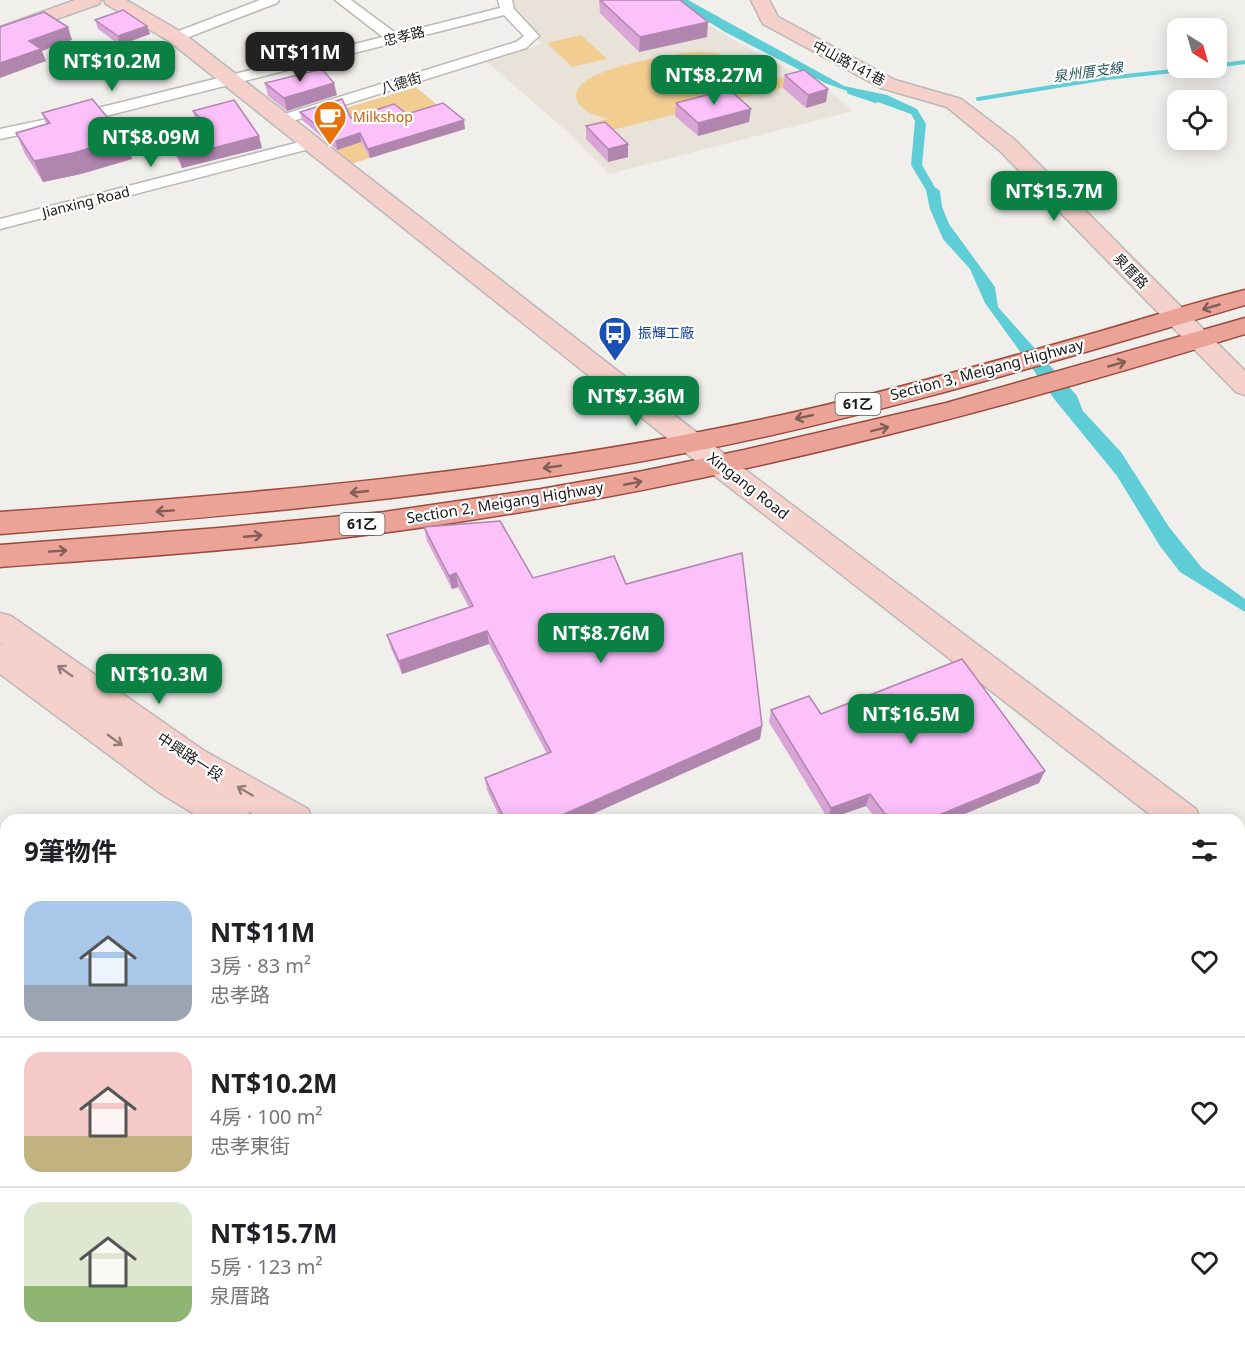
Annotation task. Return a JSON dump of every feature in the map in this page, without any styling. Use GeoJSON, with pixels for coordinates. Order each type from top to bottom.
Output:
{"type":"FeatureCollection","features":[{"type":"Feature","properties":{"kind":"main road","name":"Section 3, Meigang Highway"},"geometry":{"type":"LineString","coordinates":[[692,443],[1033,359],[1245,297]]}},
{"type":"Feature","properties":{"kind":"main road","name":"Section 3, Meigang Highway"},"geometry":{"type":"LineString","coordinates":[[721,466],[866,432],[1245,326]]}},
{"type":"Feature","properties":{"kind":"main road","name":"Section 2, Meigang Highway"},"geometry":{"type":"LineString","coordinates":[[0,523],[236,506],[411,487],[560,466],[692,443]]}},
{"type":"Feature","properties":{"kind":"main road","name":"Section 2, Meigang Highway"},"geometry":{"type":"LineString","coordinates":[[0,556],[253,536],[437,515],[591,491],[721,466]]}},
{"type":"Feature","properties":{"kind":"street"},"geometry":{"type":"LineString","coordinates":[[0,33],[92,0]]}},
{"type":"Feature","properties":{"kind":"street","name":"Xingang Road"},"geometry":{"type":"LineString","coordinates":[[113,0],[176,37],[721,466],[1175,814]]}},
{"type":"Feature","properties":{"kind":"street"},"geometry":{"type":"LineString","coordinates":[[176,37],[272,0]]}},
{"type":"Feature","properties":{"kind":"street"},"geometry":{"type":"LineString","coordinates":[[342,0],[394,38]]}},
{"type":"Feature","properties":{"kind":"street","name":"中山路141巷"},"geometry":{"type":"LineString","coordinates":[[760,0],[770,20],[888,84],[954,103]]}},
{"type":"Feature","properties":{"kind":"street","name":"忠孝路"},"geometry":{"type":"LineString","coordinates":[[0,134],[90,115],[394,38],[506,5]]}},
{"type":"Feature","properties":{"kind":"street","name":"八德街"},"geometry":{"type":"LineString","coordinates":[[280,120],[521,45],[532,36],[506,5]]}},
{"type":"Feature","properties":{"kind":"street","name":"泉厝路"},"geometry":{"type":"LineString","coordinates":[[954,103],[1007,145],[1245,386]]}},
{"type":"Feature","properties":{"kind":"street","name":"Jianxing Road"},"geometry":{"type":"LineString","coordinates":[[0,224],[310,144]]}},
{"type":"Feature","properties":{"kind":"street","name":"中興路一段"},"geometry":{"type":"LineString","coordinates":[[0,625],[191,760],[286,814]]}},
{"type":"Feature","properties":{"kind":"street","name":"中興路一段"},"geometry":{"type":"LineString","coordinates":[[0,656],[172,782],[224,814]]}},
{"type":"Feature","properties":{"kind":"shaded area"},"geometry":{"type":"Polygon","coordinates":[[[510,0],[670,0],[726,36],[828,90],[853,111],[609,174],[569,133],[487,62],[541,44],[512,9],[510,0]]]}},
{"type":"Feature","properties":{"kind":"shaded area"},"geometry":{"type":"Polygon","coordinates":[[[581,35],[607,59],[572,67],[547,43],[581,35]]]}},
{"type":"Feature","properties":{"kind":"shaded area"},"geometry":{"type":"Polygon","coordinates":[[[692,52],[715,53],[730,57],[749,71],[750,85],[787,76],[797,84],[600,133],[591,123],[608,119],[586,110],[577,100],[578,89],[588,80],[603,72],[644,60],[692,52]]]}},
{"type":"Feature","properties":{"kind":"shaded area"},"geometry":{"type":"Polygon","coordinates":[[[416,87],[444,111],[360,139],[343,109],[416,87]]]}},
{"type":"Feature","properties":{"kind":"shaded area"},"geometry":{"type":"Polygon","coordinates":[[[361,142],[370,158],[347,165],[333,151],[361,142]]]}},
{"type":"Feature","properties":{"kind":"water"},"geometry":{"type":"Polygon","coordinates":[[[674,0],[688,0],[844,86],[887,95],[917,109],[926,124],[922,165],[933,184],[949,224],[995,287],[998,307],[1077,396],[1083,411],[1121,452],[1169,527],[1202,568],[1245,599],[1245,612],[1180,572],[1160,546],[1117,476],[1055,400],[985,303],[970,269],[943,239],[930,209],[926,190],[911,165],[915,121],[911,114],[825,83],[725,32],[674,0]]]}},
{"type":"Feature","properties":{"kind":"building"},"geometry":{"type":"Polygon","coordinates":[[[600,0],[680,0],[708,22],[640,37],[600,0]]]}},
{"type":"Feature","properties":{"kind":"building"},"geometry":{"type":"Polygon","coordinates":[[[123,10],[147,26],[118,36],[95,20],[123,10]]]}},
{"type":"Feature","properties":{"kind":"building"},"geometry":{"type":"Polygon","coordinates":[[[44,12],[68,27],[29,41],[41,49],[0,63],[0,27],[44,12]]]}},
{"type":"Feature","properties":{"kind":"building"},"geometry":{"type":"Polygon","coordinates":[[[322,69],[334,83],[284,98],[265,83],[322,69]]]}},
{"type":"Feature","properties":{"kind":"building"},"geometry":{"type":"Polygon","coordinates":[[[804,70],[828,89],[808,95],[785,75],[804,70]]]}},
{"type":"Feature","properties":{"kind":"building"},"geometry":{"type":"Polygon","coordinates":[[[729,89],[751,109],[698,123],[676,103],[729,89]]]}},
{"type":"Feature","properties":{"kind":"building"},"geometry":{"type":"Polygon","coordinates":[[[92,99],[125,138],[73,153],[34,161],[16,133],[50,123],[42,113],[92,99]]]}},
{"type":"Feature","properties":{"kind":"building"},"geometry":{"type":"Polygon","coordinates":[[[342,99],[351,118],[394,104],[407,114],[443,103],[464,120],[368,149],[360,133],[336,141],[300,112],[342,99]]]}},
{"type":"Feature","properties":{"kind":"building"},"geometry":{"type":"Polygon","coordinates":[[[234,100],[259,136],[179,157],[171,140],[211,129],[193,111],[234,100]]]}},
{"type":"Feature","properties":{"kind":"building"},"geometry":{"type":"Polygon","coordinates":[[[605,122],[628,144],[608,149],[586,126],[605,122]]]}},
{"type":"Feature","properties":{"kind":"building"},"geometry":{"type":"Polygon","coordinates":[[[500,521],[533,578],[614,556],[626,584],[742,553],[762,726],[564,814],[502,814],[485,778],[551,752],[487,631],[399,661],[387,635],[473,606],[456,573],[449,576],[424,527],[500,521]]]}},
{"type":"Feature","properties":{"kind":"building"},"geometry":{"type":"Polygon","coordinates":[[[962,659],[1045,771],[941,814],[885,814],[870,794],[831,808],[771,710],[809,696],[821,714],[962,659]]]}},
{"type":"Feature","properties":{"kind":"waterway","name":"泉州厝支線"},"geometry":{"type":"LineString","coordinates":[[1227,64],[1245,62]]}},
{"type":"Feature","properties":{"kind":"waterway","name":"泉州厝支線"},"geometry":{"type":"LineString","coordinates":[[978,99],[1107,78],[1167,72]]}},
{"type":"Feature","properties":{"kind":"waterway"},"geometry":{"type":"LineString","coordinates":[[849,92],[876,101]]}},
{"type":"Feature","properties":{"kind":"waterway"},"geometry":{"type":"LineString","coordinates":[[931,187],[938,192],[940,206]]}},
{"type":"Feature","properties":{"kind":"place","name":"Milkshop"},"geometry":{"type":"Point","coordinates":[330,146]}},
{"type":"Feature","properties":{"kind":"place","name":"振輝工廠"},"geometry":{"type":"Point","coordinates":[615,362]}}]}
